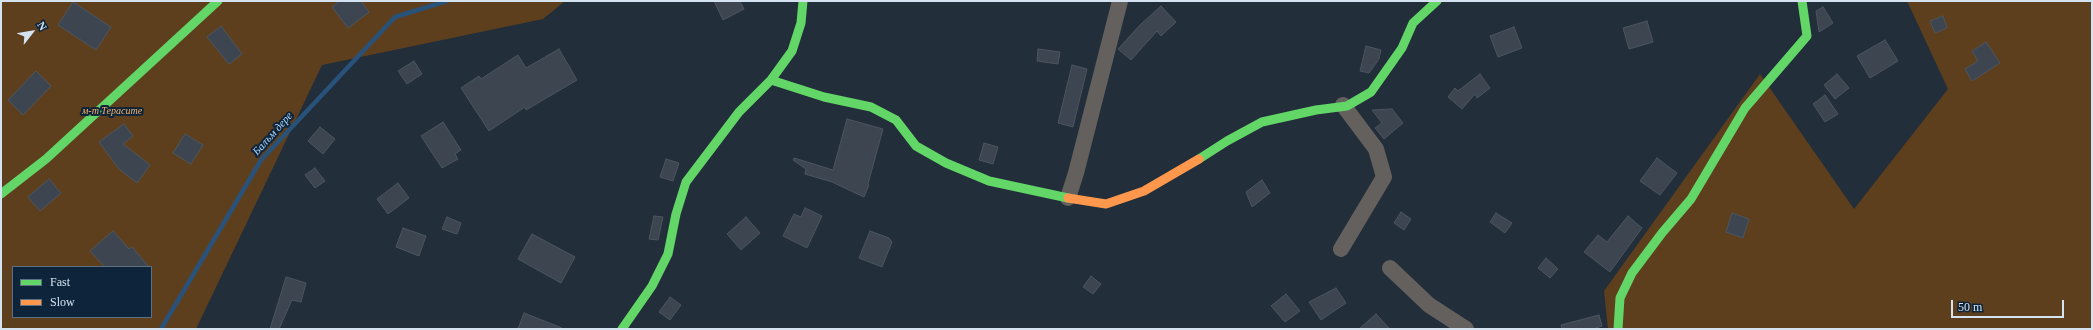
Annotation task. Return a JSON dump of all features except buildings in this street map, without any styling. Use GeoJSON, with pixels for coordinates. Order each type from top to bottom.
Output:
{"type":"FeatureCollection","features":[{"type":"Feature","properties":{"kind":"street"},"geometry":{"type":"LineString","coordinates":[[1,194],[46,160],[218,1]]}},
{"type":"Feature","properties":{"kind":"street"},"geometry":{"type":"LineString","coordinates":[[622,329],[652,286],[668,254],[676,214],[686,182],[738,112],[772,80],[792,51],[801,23],[803,1]]}},
{"type":"Feature","properties":{"kind":"street"},"geometry":{"type":"LineString","coordinates":[[1068,198],[1076,173],[1120,1]]}},
{"type":"Feature","properties":{"kind":"street"},"geometry":{"type":"LineString","coordinates":[[772,80],[824,97],[871,107],[896,120],[916,146],[946,163],[989,181],[1068,198],[1106,204],[1144,191],[1203,157],[1227,141],[1262,122],[1343,105],[1347,106],[1357,101],[1371,92],[1402,48],[1413,23],[1436,1]]}},
{"type":"Feature","properties":{"kind":"street"},"geometry":{"type":"LineString","coordinates":[[1618,329],[1620,298],[1632,273],[1662,233],[1691,200],[1745,108],[1807,36],[1802,1]]}},
{"type":"Feature","properties":{"kind":"street"},"geometry":{"type":"LineString","coordinates":[[1341,249],[1384,177],[1376,149],[1343,105]]}},
{"type":"Feature","properties":{"kind":"street"},"geometry":{"type":"LineString","coordinates":[[1390,268],[1429,305],[1466,329]]}},
{"type":"Feature","properties":{"kind":"green space","name":"м-т Терасите"},"geometry":{"type":"Polygon","coordinates":[[[1,1],[565,1],[543,19],[322,65],[196,329],[6,329],[1,327],[1,1]]]}},
{"type":"Feature","properties":{"kind":"green space"},"geometry":{"type":"Polygon","coordinates":[[[1907,1],[2092,1],[2092,329],[1608,329],[1604,291],[1760,74],[1854,209],[1948,89],[1907,1]]]}},
{"type":"Feature","properties":{"kind":"waterway","name":"Балъм дере"},"geometry":{"type":"LineString","coordinates":[[161,329],[261,160],[395,17],[447,1]]}},
{"type":"Feature","properties":{"kind":"traffic: fast"},"geometry":{"type":"LineString","coordinates":[[1,194],[46,159],[218,1]]}},
{"type":"Feature","properties":{"kind":"traffic: fast"},"geometry":{"type":"LineString","coordinates":[[622,329],[652,286],[668,254],[676,214],[686,182],[739,112],[771,80],[792,51],[801,23],[803,1]]}},
{"type":"Feature","properties":{"kind":"traffic: fast"},"geometry":{"type":"LineString","coordinates":[[1199,159],[1227,141],[1262,122],[1316,110],[1347,106],[1371,92],[1402,48],[1413,23],[1437,1]]}},
{"type":"Feature","properties":{"kind":"traffic: fast"},"geometry":{"type":"LineString","coordinates":[[1618,329],[1620,298],[1632,273],[1662,233],[1691,199],[1745,108],[1807,36],[1802,1]]}},
{"type":"Feature","properties":{"kind":"traffic: fast"},"geometry":{"type":"LineString","coordinates":[[771,80],[824,97],[871,107],[896,120],[916,146],[946,163],[989,181],[1068,198]]}},
{"type":"Feature","properties":{"kind":"traffic: slow"},"geometry":{"type":"LineString","coordinates":[[1068,198],[1106,204],[1144,191],[1199,159]]}}]}
